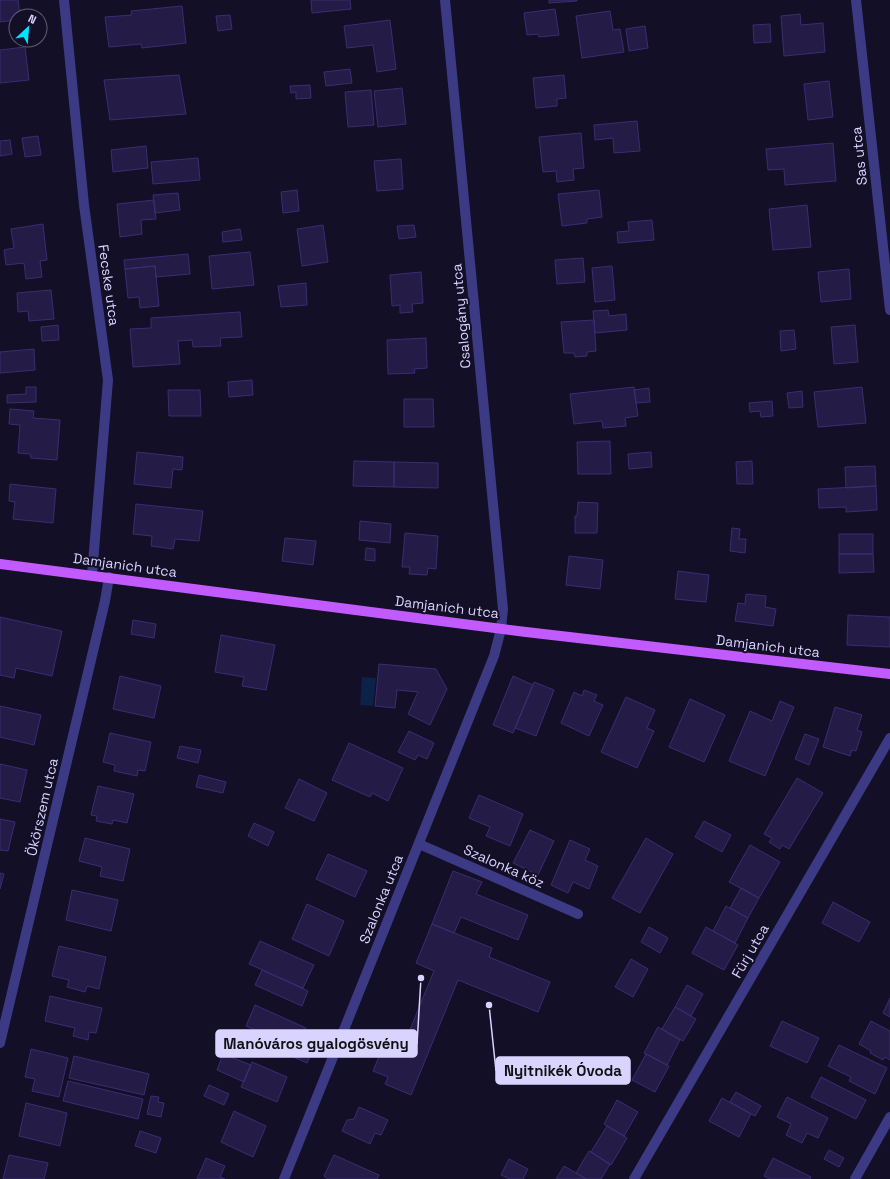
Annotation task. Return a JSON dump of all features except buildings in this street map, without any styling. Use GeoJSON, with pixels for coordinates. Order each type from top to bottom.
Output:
{"type":"FeatureCollection","features":[{"type":"Feature","properties":{"kind":"main road","name":"Damjanich utca"},"geometry":{"type":"LineString","coordinates":[[0,564],[500,628],[890,674]]}},
{"type":"Feature","properties":{"kind":"street","name":"Fecske utca"},"geometry":{"type":"LineString","coordinates":[[64,0],[84,205],[108,380],[92,575]]}},
{"type":"Feature","properties":{"kind":"street","name":"Csalogány utca"},"geometry":{"type":"LineString","coordinates":[[446,0],[503,609],[500,628]]}},
{"type":"Feature","properties":{"kind":"street","name":"Sas utca"},"geometry":{"type":"LineString","coordinates":[[856,0],[890,310]]}},
{"type":"Feature","properties":{"kind":"street","name":"Ökörszem utca"},"geometry":{"type":"LineString","coordinates":[[0,1043],[103,609],[109,577]]}},
{"type":"Feature","properties":{"kind":"street","name":"Szalonka utca"},"geometry":{"type":"LineString","coordinates":[[284,1179],[494,656],[500,628]]}},
{"type":"Feature","properties":{"kind":"street","name":"Fürj utca"},"geometry":{"type":"LineString","coordinates":[[634,1179],[890,738]]}},
{"type":"Feature","properties":{"kind":"street","name":"Szalonka köz"},"geometry":{"type":"LineString","coordinates":[[419,844],[578,914]]}},
{"type":"Feature","properties":{"kind":"street"},"geometry":{"type":"LineString","coordinates":[[855,1179],[890,1117]]}},
{"type":"Feature","properties":{"kind":"water"},"geometry":{"type":"Polygon","coordinates":[[[362,677],[376,678],[373,706],[360,705],[362,677]]]}},
{"type":"Feature","properties":{"kind":"place","name":"Manóváros gyalogösvény"},"geometry":{"type":"Point","coordinates":[421,978]}},
{"type":"Feature","properties":{"kind":"place","name":"Nyitnikék Óvoda"},"geometry":{"type":"Point","coordinates":[489,1005]}}]}
